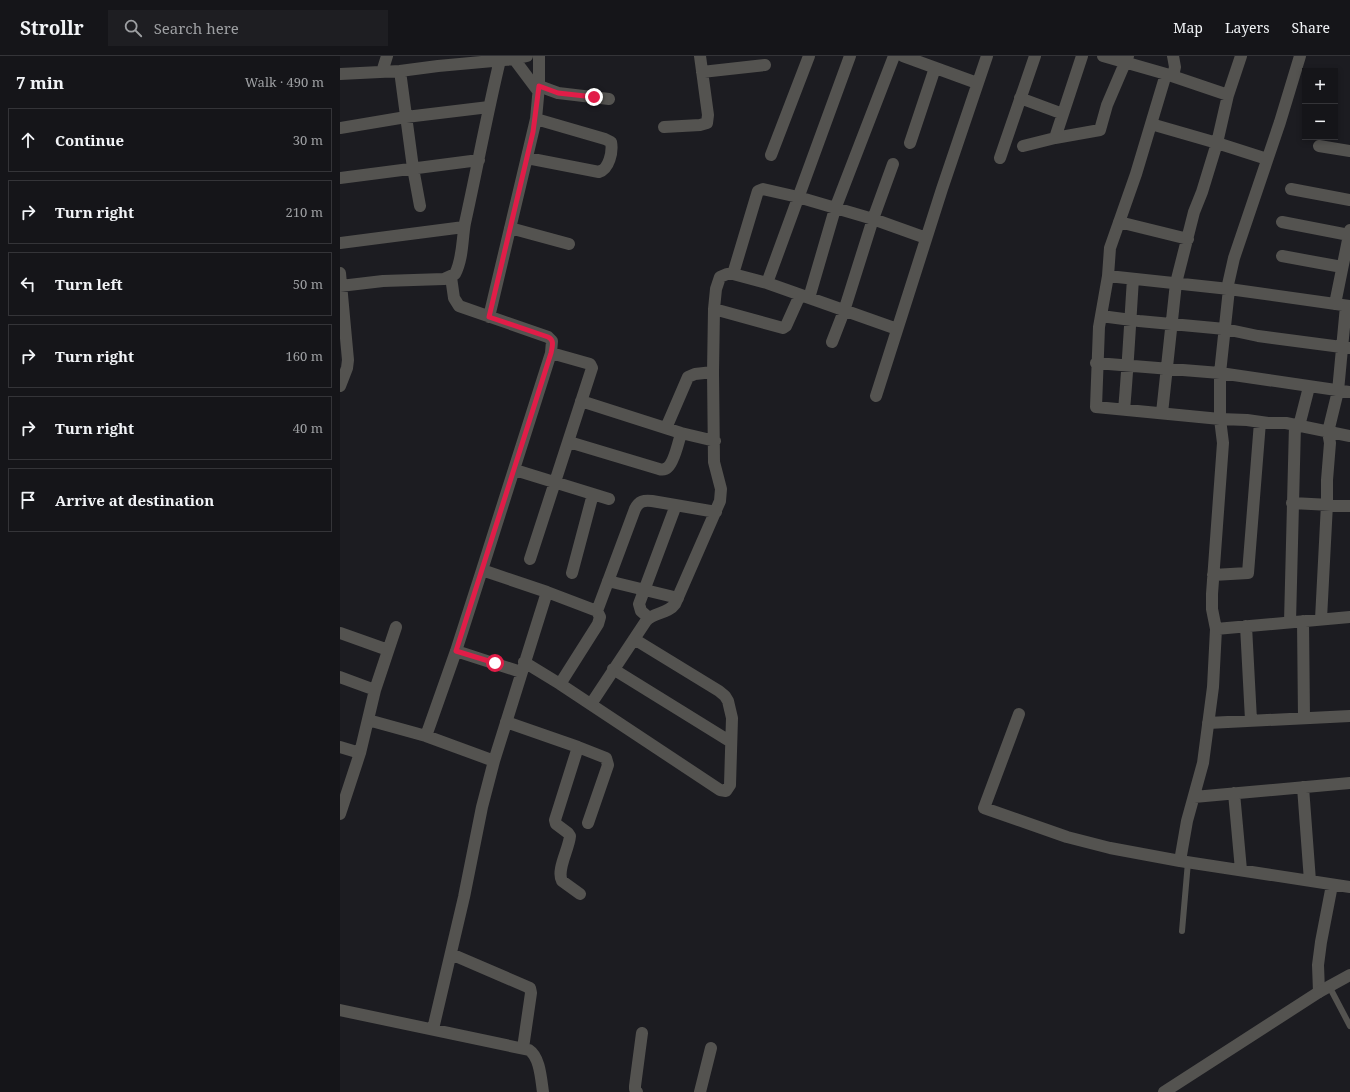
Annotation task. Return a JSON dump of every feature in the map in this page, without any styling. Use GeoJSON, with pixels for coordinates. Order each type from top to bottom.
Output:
{"type":"FeatureCollection","features":[{"type":"Feature","properties":{"kind":"street"},"geometry":{"type":"LineString","coordinates":[[382,72],[387,56]]}},
{"type":"Feature","properties":{"kind":"street"},"geometry":{"type":"LineString","coordinates":[[340,74],[382,72],[514,59],[527,56]]}},
{"type":"Feature","properties":{"kind":"street"},"geometry":{"type":"LineString","coordinates":[[489,317],[536,119],[539,88],[539,56]]}},
{"type":"Feature","properties":{"kind":"street"},"geometry":{"type":"LineString","coordinates":[[664,127],[700,125],[707,123],[708,115],[700,56]]}},
{"type":"Feature","properties":{"kind":"street"},"geometry":{"type":"LineString","coordinates":[[771,155],[809,56]]}},
{"type":"Feature","properties":{"kind":"street"},"geometry":{"type":"LineString","coordinates":[[767,283],[850,56]]}},
{"type":"Feature","properties":{"kind":"street"},"geometry":{"type":"LineString","coordinates":[[714,309],[783,328],[786,326],[805,297],[835,209],[894,56]]}},
{"type":"Feature","properties":{"kind":"street"},"geometry":{"type":"LineString","coordinates":[[903,56],[977,83]]}},
{"type":"Feature","properties":{"kind":"street"},"geometry":{"type":"LineString","coordinates":[[876,396],[986,56]]}},
{"type":"Feature","properties":{"kind":"street"},"geometry":{"type":"LineString","coordinates":[[1000,158],[1035,56]]}},
{"type":"Feature","properties":{"kind":"street"},"geometry":{"type":"LineString","coordinates":[[1055,138],[1082,56]]}},
{"type":"Feature","properties":{"kind":"street"},"geometry":{"type":"LineString","coordinates":[[1103,56],[1126,59],[1228,96]]}},
{"type":"Feature","properties":{"kind":"street"},"geometry":{"type":"LineString","coordinates":[[1172,56],[1175,67],[1170,75],[1151,124],[1110,248],[1108,276],[1099,327],[1096,363],[1096,407],[1220,419],[1247,420],[1297,426],[1350,436]]}},
{"type":"Feature","properties":{"kind":"street"},"geometry":{"type":"LineString","coordinates":[[1162,413],[1176,283],[1194,212],[1202,192],[1217,143],[1228,96],[1241,56]]}},
{"type":"Feature","properties":{"kind":"street"},"geometry":{"type":"LineString","coordinates":[[1184,861],[1194,797],[1202,763],[1213,687],[1216,629],[1212,609],[1212,576],[1223,443],[1220,419],[1220,373],[1228,289],[1234,258],[1280,122],[1300,56]]}},
{"type":"Feature","properties":{"kind":"street"},"geometry":{"type":"LineString","coordinates":[[514,59],[539,88],[565,94],[609,99]]}},
{"type":"Feature","properties":{"kind":"street"},"geometry":{"type":"LineString","coordinates":[[1023,146],[1055,138],[1100,130],[1107,105],[1126,59]]}},
{"type":"Feature","properties":{"kind":"street"},"geometry":{"type":"LineString","coordinates":[[341,286],[383,281],[444,279],[455,274],[458,270],[464,227],[500,60]]}},
{"type":"Feature","properties":{"kind":"street"},"geometry":{"type":"LineString","coordinates":[[702,72],[765,65]]}},
{"type":"Feature","properties":{"kind":"street"},"geometry":{"type":"LineString","coordinates":[[910,143],[935,68]]}},
{"type":"Feature","properties":{"kind":"street"},"geometry":{"type":"LineString","coordinates":[[400,70],[413,168],[420,206]]}},
{"type":"Feature","properties":{"kind":"street"},"geometry":{"type":"LineString","coordinates":[[1020,98],[1063,114]]}},
{"type":"Feature","properties":{"kind":"street"},"geometry":{"type":"LineString","coordinates":[[340,128],[406,117],[489,107]]}},
{"type":"Feature","properties":{"kind":"street"},"geometry":{"type":"LineString","coordinates":[[527,158],[599,172],[607,166],[611,150],[611,142],[605,138],[536,119]]}},
{"type":"Feature","properties":{"kind":"street"},"geometry":{"type":"LineString","coordinates":[[1151,124],[1217,143],[1267,160]]}},
{"type":"Feature","properties":{"kind":"street"},"geometry":{"type":"LineString","coordinates":[[1319,146],[1350,151]]}},
{"type":"Feature","properties":{"kind":"street"},"geometry":{"type":"LineString","coordinates":[[340,178],[478,160]]}},
{"type":"Feature","properties":{"kind":"street"},"geometry":{"type":"LineString","coordinates":[[832,342],[844,311],[873,219],[893,164]]}},
{"type":"Feature","properties":{"kind":"street"},"geometry":{"type":"LineString","coordinates":[[733,274],[758,191],[763,189],[798,197],[873,219],[926,238]]}},
{"type":"Feature","properties":{"kind":"street"},"geometry":{"type":"LineString","coordinates":[[1291,189],[1350,200]]}},
{"type":"Feature","properties":{"kind":"street"},"geometry":{"type":"LineString","coordinates":[[1119,222],[1188,239]]}},
{"type":"Feature","properties":{"kind":"street"},"geometry":{"type":"LineString","coordinates":[[1282,222],[1349,232],[1342,266],[1346,347],[1344,391],[1328,432],[1330,443],[1321,619]]}},
{"type":"Feature","properties":{"kind":"street"},"geometry":{"type":"LineString","coordinates":[[340,243],[464,227]]}},
{"type":"Feature","properties":{"kind":"street"},"geometry":{"type":"LineString","coordinates":[[510,228],[569,244]]}},
{"type":"Feature","properties":{"kind":"street"},"geometry":{"type":"LineString","coordinates":[[1282,256],[1342,266]]}},
{"type":"Feature","properties":{"kind":"street"},"geometry":{"type":"LineString","coordinates":[[340,273],[348,360],[347,368],[340,386]]}},
{"type":"Feature","properties":{"kind":"street"},"geometry":{"type":"LineString","coordinates":[[591,704],[613,669],[649,618],[672,608],[678,598],[716,512],[721,495],[721,489],[714,462],[714,309],[716,289],[720,278],[727,274],[733,274],[767,283],[897,329]]}},
{"type":"Feature","properties":{"kind":"street"},"geometry":{"type":"LineString","coordinates":[[1108,276],[1228,289],[1344,306]]}},
{"type":"Feature","properties":{"kind":"street"},"geometry":{"type":"LineString","coordinates":[[426,736],[456,651],[553,343],[550,338],[459,306],[454,298],[450,277]]}},
{"type":"Feature","properties":{"kind":"street"},"geometry":{"type":"LineString","coordinates":[[1124,410],[1129,365],[1133,279]]}},
{"type":"Feature","properties":{"kind":"street"},"geometry":{"type":"LineString","coordinates":[[1101,316],[1225,329],[1258,336],[1346,347]]}},
{"type":"Feature","properties":{"kind":"street"},"geometry":{"type":"LineString","coordinates":[[530,559],[592,370],[592,365],[551,353]]}},
{"type":"Feature","properties":{"kind":"street"},"geometry":{"type":"LineString","coordinates":[[1096,363],[1220,373],[1344,391]]}},
{"type":"Feature","properties":{"kind":"street"},"geometry":{"type":"LineString","coordinates":[[666,428],[688,377],[695,374],[713,372]]}},
{"type":"Feature","properties":{"kind":"street"},"geometry":{"type":"LineString","coordinates":[[1290,622],[1292,502],[1297,426],[1310,387]]}},
{"type":"Feature","properties":{"kind":"street"},"geometry":{"type":"LineString","coordinates":[[581,401],[681,433],[715,441]]}},
{"type":"Feature","properties":{"kind":"street"},"geometry":{"type":"LineString","coordinates":[[1212,576],[1248,573],[1260,422]]}},
{"type":"Feature","properties":{"kind":"street"},"geometry":{"type":"LineString","coordinates":[[569,442],[663,470],[671,464],[681,433]]}},
{"type":"Feature","properties":{"kind":"street"},"geometry":{"type":"LineString","coordinates":[[514,470],[609,499]]}},
{"type":"Feature","properties":{"kind":"street"},"geometry":{"type":"LineString","coordinates":[[572,573],[593,494]]}},
{"type":"Feature","properties":{"kind":"street"},"geometry":{"type":"LineString","coordinates":[[597,611],[638,503],[647,500],[716,512]]}},
{"type":"Feature","properties":{"kind":"street"},"geometry":{"type":"LineString","coordinates":[[1292,502],[1350,506]]}},
{"type":"Feature","properties":{"kind":"street"},"geometry":{"type":"LineString","coordinates":[[649,618],[640,611],[639,606],[676,505]]}},
{"type":"Feature","properties":{"kind":"street"},"geometry":{"type":"LineString","coordinates":[[482,570],[597,611],[600,617],[598,624],[560,684]]}},
{"type":"Feature","properties":{"kind":"street"},"geometry":{"type":"LineString","coordinates":[[608,581],[678,598]]}},
{"type":"Feature","properties":{"kind":"street"},"geometry":{"type":"LineString","coordinates":[[433,1029],[451,954],[482,807],[494,761],[547,592]]}},
{"type":"Feature","properties":{"kind":"street"},"geometry":{"type":"LineString","coordinates":[[1216,629],[1350,617]]}},
{"type":"Feature","properties":{"kind":"street"},"geometry":{"type":"LineString","coordinates":[[1303,621],[1304,718]]}},
{"type":"Feature","properties":{"kind":"street"},"geometry":{"type":"LineString","coordinates":[[1246,626],[1251,720]]}},
{"type":"Feature","properties":{"kind":"street"},"geometry":{"type":"LineString","coordinates":[[340,814],[343,794],[360,753],[375,690],[396,628]]}},
{"type":"Feature","properties":{"kind":"street"},"geometry":{"type":"LineString","coordinates":[[340,633],[388,650]]}},
{"type":"Feature","properties":{"kind":"street"},"geometry":{"type":"LineString","coordinates":[[456,651],[523,667],[560,684],[722,791],[728,790],[730,785],[732,718],[730,707],[725,696],[634,639]]}},
{"type":"Feature","properties":{"kind":"street"},"geometry":{"type":"LineString","coordinates":[[613,669],[731,742]]}},
{"type":"Feature","properties":{"kind":"street"},"geometry":{"type":"LineString","coordinates":[[340,677],[375,690]]}},
{"type":"Feature","properties":{"kind":"street"},"geometry":{"type":"LineString","coordinates":[[1019,714],[984,808],[1067,837],[1110,848],[1350,888]]}},
{"type":"Feature","properties":{"kind":"street"},"geometry":{"type":"LineString","coordinates":[[1208,723],[1350,716]]}},
{"type":"Feature","properties":{"kind":"street"},"geometry":{"type":"LineString","coordinates":[[368,720],[426,736],[494,761]]}},
{"type":"Feature","properties":{"kind":"street"},"geometry":{"type":"LineString","coordinates":[[506,722],[604,756],[608,761],[608,764],[588,824]]}},
{"type":"Feature","properties":{"kind":"street"},"geometry":{"type":"LineString","coordinates":[[340,747],[360,753]]}},
{"type":"Feature","properties":{"kind":"street"},"geometry":{"type":"LineString","coordinates":[[578,747],[555,820],[556,824],[570,836],[560,878],[580,894]]}},
{"type":"Feature","properties":{"kind":"street"},"geometry":{"type":"LineString","coordinates":[[1194,797],[1350,783]]}},
{"type":"Feature","properties":{"kind":"street"},"geometry":{"type":"LineString","coordinates":[[1303,787],[1310,881]]}},
{"type":"Feature","properties":{"kind":"street"},"geometry":{"type":"LineString","coordinates":[[1234,793],[1240,870]]}},
{"type":"Feature","properties":{"kind":"street"},"geometry":{"type":"LineString","coordinates":[[1324,989],[1318,966],[1332,885]]}},
{"type":"Feature","properties":{"kind":"street"},"geometry":{"type":"LineString","coordinates":[[451,954],[530,988],[531,993],[523,1048]]}},
{"type":"Feature","properties":{"kind":"street"},"geometry":{"type":"LineString","coordinates":[[1164,1092],[1324,989],[1350,974]]}},
{"type":"Feature","properties":{"kind":"street"},"geometry":{"type":"LineString","coordinates":[[340,1010],[523,1048],[532,1052],[535,1056],[543,1092]]}},
{"type":"Feature","properties":{"kind":"street"},"geometry":{"type":"LineString","coordinates":[[637,1092],[635,1086],[642,1033]]}},
{"type":"Feature","properties":{"kind":"street"},"geometry":{"type":"LineString","coordinates":[[700,1092],[711,1048]]}},
{"type":"Feature","properties":{"kind":"lane"},"geometry":{"type":"LineString","coordinates":[[1182,931],[1184,861]]}},
{"type":"Feature","properties":{"kind":"lane"},"geometry":{"type":"LineString","coordinates":[[1324,989],[1350,1026]]}},
{"type":"Feature","properties":{"kind":"route"},"geometry":{"type":"LineString","coordinates":[[495,663],[456,651],[524,441],[553,343],[548,337],[489,317],[536,119],[539,86],[558,93],[594,97]]}}]}
